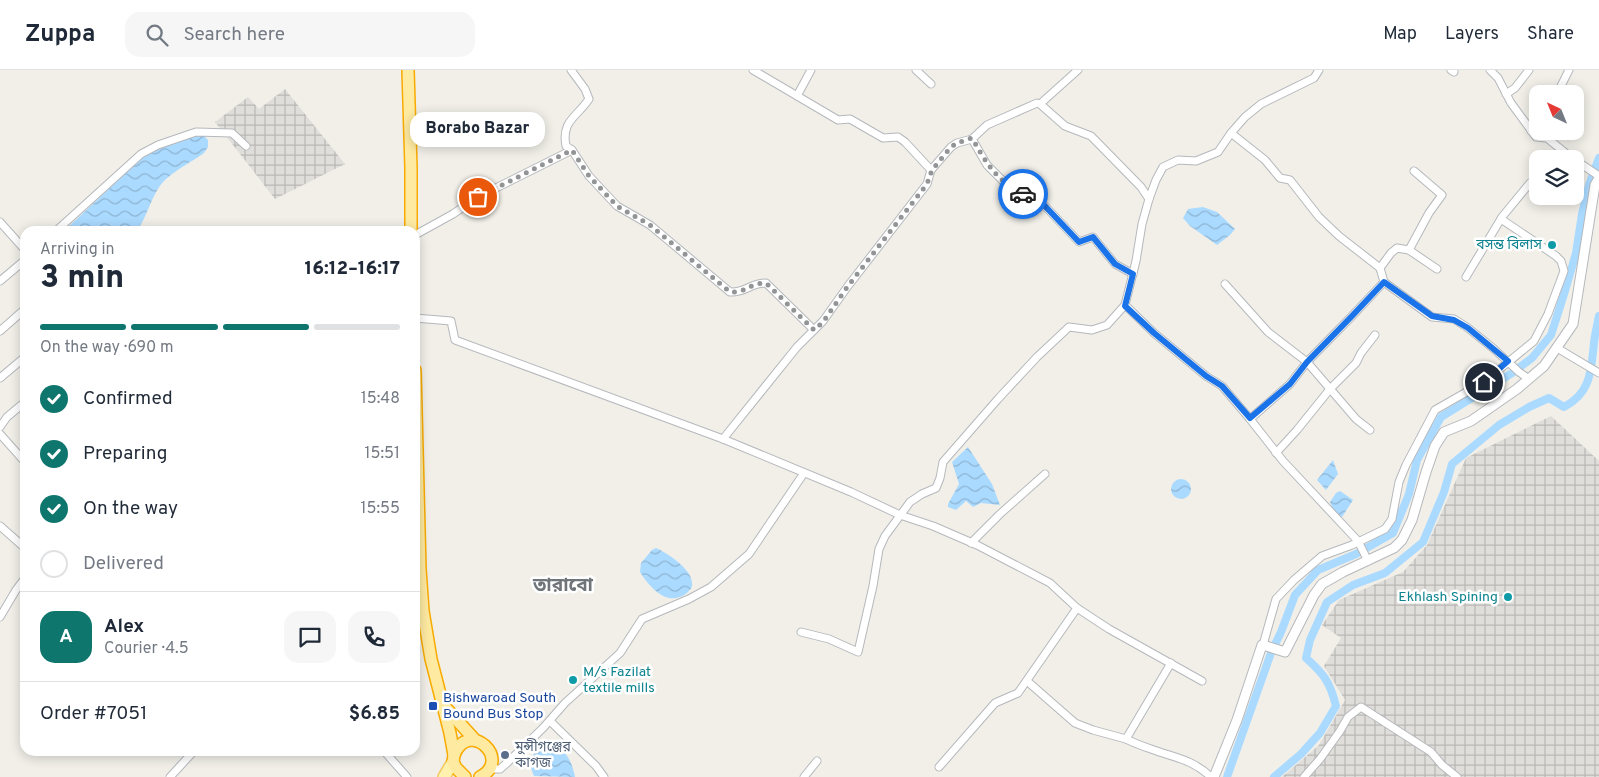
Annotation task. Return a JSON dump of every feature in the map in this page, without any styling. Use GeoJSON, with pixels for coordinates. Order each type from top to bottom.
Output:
{"type":"FeatureCollection","features":[{"type":"Feature","properties":{"kind":"highway"},"geometry":{"type":"LineString","coordinates":[[408,70],[412,168],[411,226]]}},
{"type":"Feature","properties":{"kind":"highway"},"geometry":{"type":"LineString","coordinates":[[420,569],[423,611],[431,659],[443,704],[456,768],[465,777]]}},
{"type":"Feature","properties":{"kind":"highway"},"geometry":{"type":"LineString","coordinates":[[443,704],[475,740],[485,745],[489,750],[492,756],[491,773],[480,777]]}},
{"type":"Feature","properties":{"kind":"highway"},"geometry":{"type":"LineString","coordinates":[[454,759],[461,744],[475,740]]}},
{"type":"Feature","properties":{"kind":"main road"},"geometry":{"type":"LineString","coordinates":[[444,777],[454,759]]}},
{"type":"Feature","properties":{"kind":"street"},"geometry":{"type":"LineString","coordinates":[[571,70],[585,89],[589,99],[568,124],[564,136],[566,146],[572,150],[589,176],[617,206],[650,225],[730,292],[739,292],[758,283],[766,283],[814,330]]}},
{"type":"Feature","properties":{"kind":"street"},"geometry":{"type":"LineString","coordinates":[[753,70],[838,120],[850,119],[883,138],[898,137],[932,170]]}},
{"type":"Feature","properties":{"kind":"street"},"geometry":{"type":"LineString","coordinates":[[797,96],[811,70]]}},
{"type":"Feature","properties":{"kind":"street"},"geometry":{"type":"LineString","coordinates":[[916,70],[931,84]]}},
{"type":"Feature","properties":{"kind":"street"},"geometry":{"type":"LineString","coordinates":[[723,439],[797,347],[823,322],[848,286],[927,184],[932,170],[951,147],[972,138],[987,125],[1037,103],[1040,104],[1078,70]]}},
{"type":"Feature","properties":{"kind":"street"},"geometry":{"type":"LineString","coordinates":[[801,632],[829,640],[858,652],[873,586],[878,550],[885,536],[910,502],[936,488],[943,462],[998,399],[1069,328],[1092,330],[1107,325],[1125,306],[1148,200],[1163,168],[1178,160],[1196,160],[1218,152],[1245,117],[1261,104],[1314,78],[1319,70]]}},
{"type":"Feature","properties":{"kind":"street"},"geometry":{"type":"LineString","coordinates":[[1490,70],[1498,78],[1511,103],[1529,123]]}},
{"type":"Feature","properties":{"kind":"street"},"geometry":{"type":"LineString","coordinates":[[1506,94],[1515,88],[1530,70]]}},
{"type":"Feature","properties":{"kind":"street"},"geometry":{"type":"LineString","coordinates":[[1562,85],[1569,70]]}},
{"type":"Feature","properties":{"kind":"street"},"geometry":{"type":"LineString","coordinates":[[1040,104],[1065,126],[1091,136],[1141,187],[1148,200]]}},
{"type":"Feature","properties":{"kind":"street"},"geometry":{"type":"LineString","coordinates":[[62,226],[141,154],[158,145],[196,132],[232,133],[246,146]]}},
{"type":"Feature","properties":{"kind":"street"},"geometry":{"type":"LineString","coordinates":[[1231,133],[1265,160],[1280,178],[1290,180],[1319,217],[1380,268],[1384,282],[1432,316],[1454,320],[1468,328],[1529,379]]}},
{"type":"Feature","properties":{"kind":"street"},"geometry":{"type":"LineString","coordinates":[[972,138],[987,165],[1009,187],[1044,205],[1079,242],[1093,237],[1115,264],[1133,274]]}},
{"type":"Feature","properties":{"kind":"street"},"geometry":{"type":"LineString","coordinates":[[1550,140],[1562,150]]}},
{"type":"Feature","properties":{"kind":"street"},"geometry":{"type":"LineString","coordinates":[[420,232],[453,214],[478,197],[572,150]]}},
{"type":"Feature","properties":{"kind":"street"},"geometry":{"type":"LineString","coordinates":[[1263,645],[1285,652],[1314,595],[1322,584],[1394,548],[1402,540],[1412,520],[1435,446],[1444,432],[1471,421],[1517,390],[1544,366],[1557,348],[1573,324],[1595,185],[1599,177],[1584,166]]}},
{"type":"Feature","properties":{"kind":"street"},"geometry":{"type":"LineString","coordinates":[[1409,250],[1429,212],[1442,195],[1414,171]]}},
{"type":"Feature","properties":{"kind":"street"},"geometry":{"type":"LineString","coordinates":[[1466,277],[1501,220],[1529,184]]}},
{"type":"Feature","properties":{"kind":"street"},"geometry":{"type":"LineString","coordinates":[[1027,680],[1075,723],[1126,739],[1153,750],[1174,755],[1200,767],[1212,777],[1237,720],[1263,645],[1276,599],[1294,580],[1322,556],[1359,543],[1385,529],[1392,519],[1399,482],[1406,465],[1435,410],[1484,382],[1534,341],[1548,314],[1564,270],[1561,261],[1556,256],[1501,220]]}},
{"type":"Feature","properties":{"kind":"street"},"geometry":{"type":"LineString","coordinates":[[1,226],[20,245]]}},
{"type":"Feature","properties":{"kind":"street"},"geometry":{"type":"LineString","coordinates":[[1380,268],[1397,248],[1409,250],[1437,269]]}},
{"type":"Feature","properties":{"kind":"street"},"geometry":{"type":"LineString","coordinates":[[0,281],[20,264]]}},
{"type":"Feature","properties":{"kind":"street"},"geometry":{"type":"LineString","coordinates":[[1250,418],[1290,384],[1307,362],[1384,282]]}},
{"type":"Feature","properties":{"kind":"street"},"geometry":{"type":"LineString","coordinates":[[1225,284],[1268,332],[1307,362],[1356,419],[1370,430]]}},
{"type":"Feature","properties":{"kind":"street"},"geometry":{"type":"LineString","coordinates":[[1125,306],[1206,376],[1222,386],[1294,474],[1359,543],[1368,561]]}},
{"type":"Feature","properties":{"kind":"street"},"geometry":{"type":"LineString","coordinates":[[0,331],[20,313]]}},
{"type":"Feature","properties":{"kind":"street"},"geometry":{"type":"LineString","coordinates":[[420,318],[451,321],[455,340],[723,439],[851,492],[900,515],[933,526],[971,543],[1050,583],[1077,608],[1109,629],[1202,682]]}},
{"type":"Feature","properties":{"kind":"street"},"geometry":{"type":"LineString","coordinates":[[1276,452],[1298,430],[1330,389],[1356,363],[1375,335]]}},
{"type":"Feature","properties":{"kind":"street"},"geometry":{"type":"LineString","coordinates":[[1557,348],[1598,372]]}},
{"type":"Feature","properties":{"kind":"street"},"geometry":{"type":"LineString","coordinates":[[0,378],[20,361]]}},
{"type":"Feature","properties":{"kind":"street"},"geometry":{"type":"LineString","coordinates":[[0,427],[7,416],[20,406]]}},
{"type":"Feature","properties":{"kind":"street"},"geometry":{"type":"LineString","coordinates":[[0,434],[20,455]]}},
{"type":"Feature","properties":{"kind":"street"},"geometry":{"type":"LineString","coordinates":[[491,773],[500,769],[550,721],[565,703],[620,653],[642,618],[688,599],[711,587],[749,554],[804,473]]}},
{"type":"Feature","properties":{"kind":"street"},"geometry":{"type":"LineString","coordinates":[[971,543],[1045,474]]}},
{"type":"Feature","properties":{"kind":"street"},"geometry":{"type":"LineString","coordinates":[[0,526],[20,544]]}},
{"type":"Feature","properties":{"kind":"street"},"geometry":{"type":"LineString","coordinates":[[0,617],[20,585]]}},
{"type":"Feature","properties":{"kind":"street"},"geometry":{"type":"LineString","coordinates":[[940,767],[995,703],[1018,693],[1077,608]]}},
{"type":"Feature","properties":{"kind":"street"},"geometry":{"type":"LineString","coordinates":[[1126,739],[1171,663]]}},
{"type":"Feature","properties":{"kind":"street"},"geometry":{"type":"LineString","coordinates":[[1304,777],[1320,759],[1348,716],[1361,707],[1431,752],[1442,765],[1457,777]]}},
{"type":"Feature","properties":{"kind":"street"},"geometry":{"type":"LineString","coordinates":[[550,721],[596,766],[604,777]]}},
{"type":"Feature","properties":{"kind":"street"},"geometry":{"type":"LineString","coordinates":[[170,777],[189,756]]}},
{"type":"Feature","properties":{"kind":"street"},"geometry":{"type":"LineString","coordinates":[[388,756],[407,777]]}},
{"type":"Feature","properties":{"kind":"street"},"geometry":{"type":"LineString","coordinates":[[804,777],[817,761]]}},
{"type":"Feature","properties":{"kind":"shaded area"},"geometry":{"type":"Polygon","coordinates":[[[285,89],[345,164],[275,199],[215,122],[248,97],[259,109],[285,89]]]}},
{"type":"Feature","properties":{"kind":"shaded area"},"geometry":{"type":"Polygon","coordinates":[[[1551,416],[1599,461],[1599,777],[1282,777],[1319,745],[1345,700],[1324,666],[1341,638],[1322,625],[1339,600],[1403,572],[1427,545],[1466,458],[1551,416]]]}},
{"type":"Feature","properties":{"kind":"water"},"geometry":{"type":"Polygon","coordinates":[[[196,135],[203,135],[208,140],[208,147],[204,153],[167,178],[159,187],[140,226],[69,226],[146,154],[154,149],[196,135]]]}},
{"type":"Feature","properties":{"kind":"water"},"geometry":{"type":"Polygon","coordinates":[[[1203,207],[1217,212],[1235,229],[1217,245],[1190,226],[1183,218],[1188,209],[1203,207]]]}},
{"type":"Feature","properties":{"kind":"water"},"geometry":{"type":"Polygon","coordinates":[[[968,447],[992,484],[1000,505],[981,503],[973,507],[966,501],[956,510],[948,507],[959,484],[952,462],[968,447]]]}},
{"type":"Feature","properties":{"kind":"water"},"geometry":{"type":"Polygon","coordinates":[[[1333,460],[1338,474],[1326,490],[1317,480],[1333,460]]]}},
{"type":"Feature","properties":{"kind":"water"},"geometry":{"type":"Polygon","coordinates":[[[1181,479],[1188,482],[1191,489],[1188,496],[1181,499],[1174,496],[1171,489],[1174,482],[1181,479]]]}},
{"type":"Feature","properties":{"kind":"water"},"geometry":{"type":"Polygon","coordinates":[[[1340,491],[1353,500],[1342,517],[1334,512],[1330,502],[1336,493],[1340,491]]]}},
{"type":"Feature","properties":{"kind":"water"},"geometry":{"type":"Polygon","coordinates":[[[656,548],[684,567],[688,572],[692,584],[687,593],[680,597],[666,597],[654,590],[644,578],[640,572],[641,563],[656,548]]]}},
{"type":"Feature","properties":{"kind":"water"},"geometry":{"type":"Polygon","coordinates":[[[550,744],[564,752],[572,766],[575,777],[534,776],[531,760],[535,752],[550,744]]]}},
{"type":"Feature","properties":{"kind":"waterway"},"geometry":{"type":"LineString","coordinates":[[1227,777],[1271,653],[1295,595],[1318,570],[1356,554],[1393,533],[1409,494],[1417,460],[1441,417],[1512,373],[1532,358],[1551,335],[1576,253],[1589,185],[1599,158]]}},
{"type":"Feature","properties":{"kind":"waterway"},"geometry":{"type":"LineString","coordinates":[[1274,777],[1301,754],[1320,733],[1336,706],[1326,679],[1306,658],[1310,640],[1327,602],[1353,585],[1385,573],[1423,542],[1444,492],[1452,464],[1499,425],[1529,407],[1549,398],[1564,407],[1580,395],[1585,388],[1590,372],[1599,316]]}},
{"type":"Feature","properties":{"kind":"way so far"},"geometry":{"type":"LineString","coordinates":[[478,197],[572,150],[589,176],[617,206],[650,225],[730,292],[739,292],[758,283],[766,283],[814,330],[823,322],[848,286],[927,184],[932,170],[951,147],[957,143],[972,138],[987,165],[1009,187],[1023,194]]}},
{"type":"Feature","properties":{"kind":"place","name":"Borabo Bazar"},"geometry":{"type":"Point","coordinates":[478,197]}},
{"type":"Feature","properties":{"kind":"place","name":"বসন্ত বিলাস"},"geometry":{"type":"Point","coordinates":[1552,245]}},
{"type":"Feature","properties":{"kind":"place","name":"Ekhlash Spining"},"geometry":{"type":"Point","coordinates":[1508,597]}},
{"type":"Feature","properties":{"kind":"place","name":"M/s Fazilat textile mills"},"geometry":{"type":"Point","coordinates":[573,680]}},
{"type":"Feature","properties":{"kind":"place","name":"Bishwaroad South Bound Bus Stop"},"geometry":{"type":"Point","coordinates":[433,706]}},
{"type":"Feature","properties":{"kind":"place","name":"মুন্সীগঞ্জের কাগজ"},"geometry":{"type":"Point","coordinates":[505,755]}},
{"type":"Feature","properties":{"kind":"district","name":"তারাবো"},"geometry":{"type":"Point","coordinates":[563,586]}},
{"type":"Feature","properties":{"kind":"route"},"geometry":{"type":"LineString","coordinates":[[1023,194],[1044,205],[1079,242],[1093,237],[1115,264],[1133,274],[1125,306],[1206,376],[1222,386],[1250,418],[1290,384],[1307,362],[1384,282],[1432,316],[1454,320],[1468,328],[1508,361],[1484,382]]}}]}
